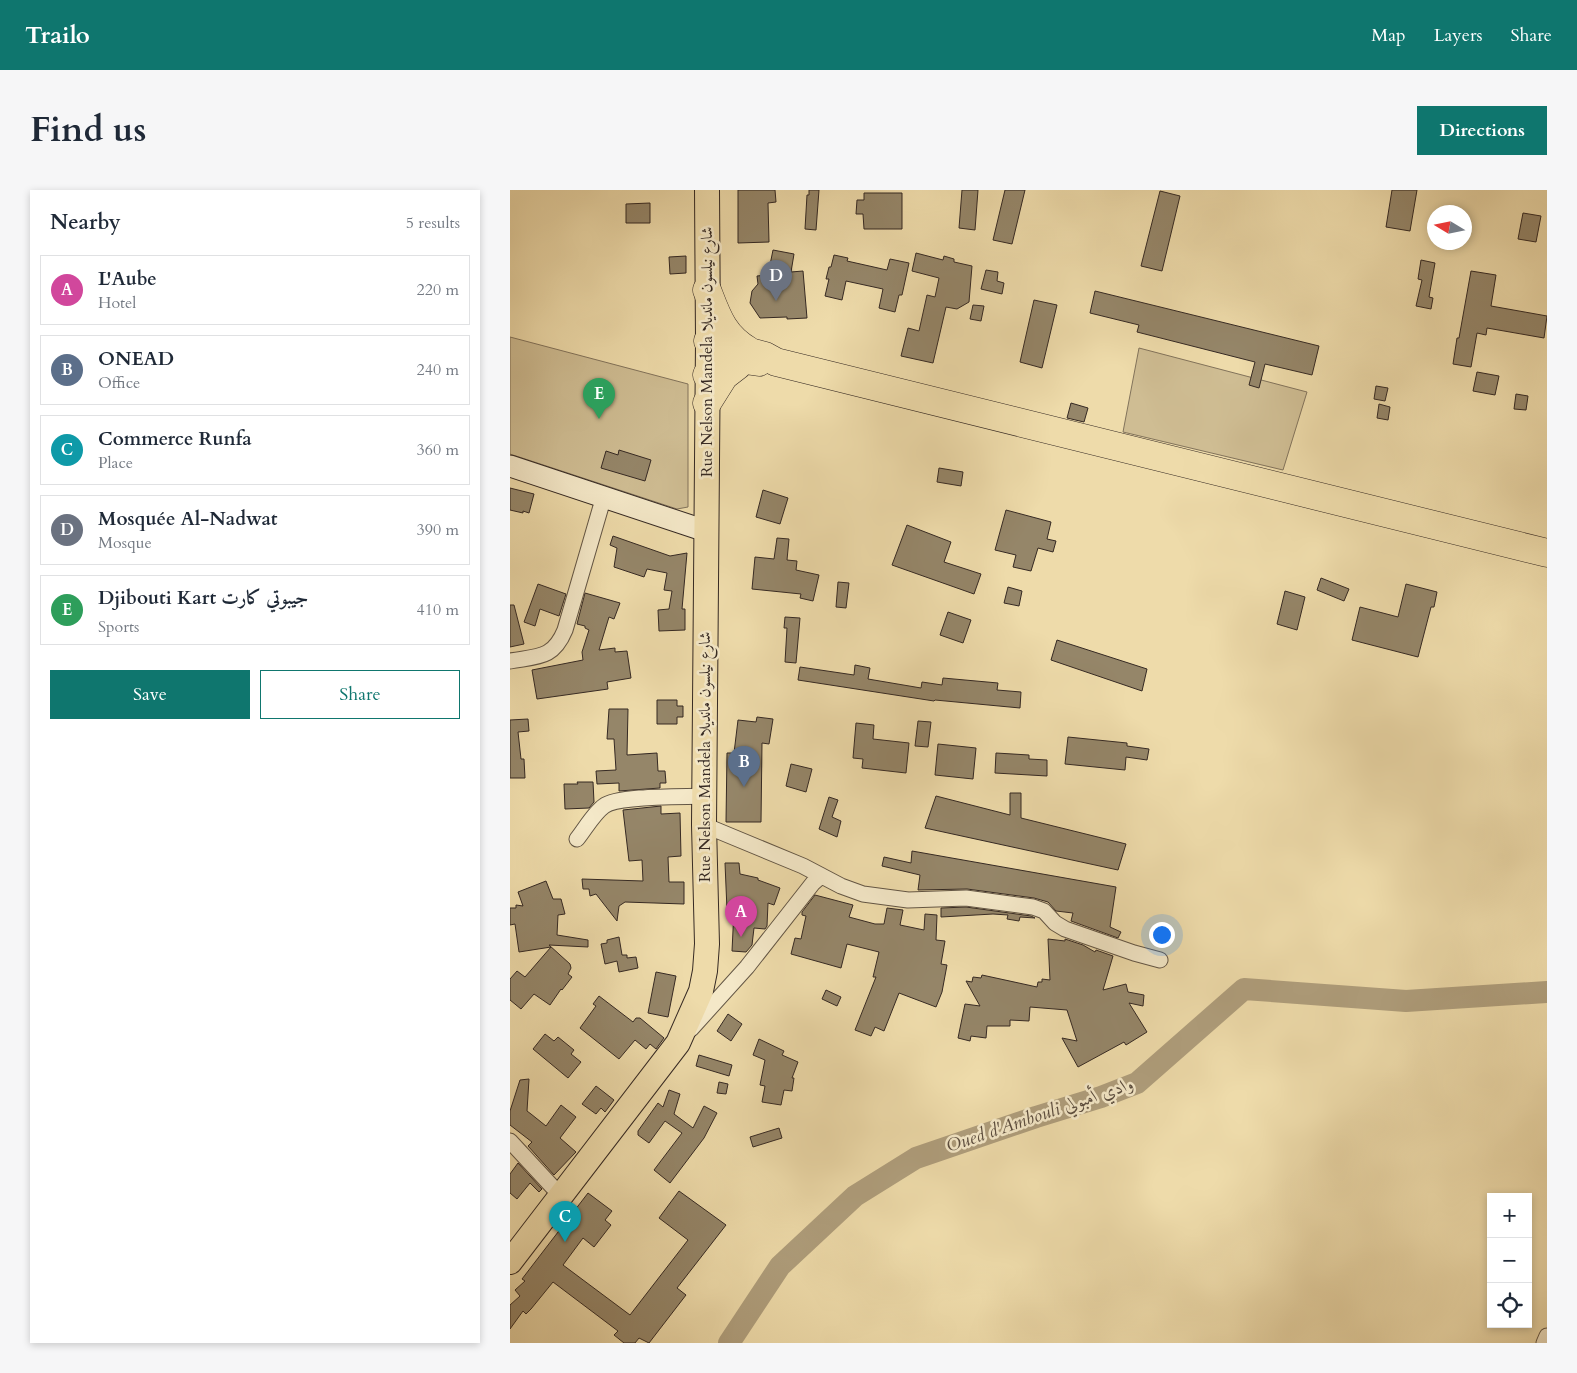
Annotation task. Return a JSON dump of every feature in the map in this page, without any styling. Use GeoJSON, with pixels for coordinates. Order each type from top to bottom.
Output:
{"type":"FeatureCollection","features":[{"type":"Feature","properties":{"kind":"highway"},"geometry":{"type":"LineString","coordinates":[[707,290],[724,330],[731,338],[760,359]]}},
{"type":"Feature","properties":{"kind":"highway"},"geometry":{"type":"LineString","coordinates":[[708,341],[760,359],[1547,553]]}},
{"type":"Feature","properties":{"kind":"highway"},"geometry":{"type":"LineString","coordinates":[[707,375],[738,359],[760,359]]}},
{"type":"Feature","properties":{"kind":"highway"},"geometry":{"type":"LineString","coordinates":[[707,403],[716,387],[731,370],[739,365],[760,359]]}},
{"type":"Feature","properties":{"kind":"main road","name":"Rue Nelson Mandela شارع نيلسون مانديلا"},"geometry":{"type":"LineString","coordinates":[[510,1262],[678,1043],[701,991],[705,971],[707,944],[704,825],[708,341],[707,190]]}},
{"type":"Feature","properties":{"kind":"street"},"geometry":{"type":"LineString","coordinates":[[510,466],[706,531]]}},
{"type":"Feature","properties":{"kind":"street"},"geometry":{"type":"LineString","coordinates":[[510,661],[538,656],[552,651],[560,643],[604,496]]}},
{"type":"Feature","properties":{"kind":"street"},"geometry":{"type":"LineString","coordinates":[[577,839],[604,806],[610,803],[623,800],[705,796]]}},
{"type":"Feature","properties":{"kind":"street"},"geometry":{"type":"LineString","coordinates":[[704,825],[803,866],[841,886],[863,894],[908,900],[966,898],[1033,907],[1044,911],[1064,929],[1160,960]]}},
{"type":"Feature","properties":{"kind":"street"},"geometry":{"type":"LineString","coordinates":[[678,1043],[746,967],[813,883],[821,876]]}},
{"type":"Feature","properties":{"kind":"street"},"geometry":{"type":"LineString","coordinates":[[510,1141],[560,1196]]}},
{"type":"Feature","properties":{"kind":"street"},"geometry":{"type":"LineString","coordinates":[[1544,1343],[1547,1336]]}},
{"type":"Feature","properties":{"kind":"shaded area"},"geometry":{"type":"Polygon","coordinates":[[[510,337],[688,384],[688,507],[677,509],[510,454],[510,337]]]}},
{"type":"Feature","properties":{"kind":"shaded area"},"geometry":{"type":"Polygon","coordinates":[[[1139,348],[1307,392],[1283,470],[1123,432],[1139,348]]]}},
{"type":"Feature","properties":{"kind":"building"},"geometry":{"type":"Polygon","coordinates":[[[738,190],[775,190],[776,202],[768,203],[769,242],[738,243],[738,190]]]}},
{"type":"Feature","properties":{"kind":"building"},"geometry":{"type":"Polygon","coordinates":[[[809,190],[819,190],[816,230],[805,229],[809,190]]]}},
{"type":"Feature","properties":{"kind":"building"},"geometry":{"type":"Polygon","coordinates":[[[962,190],[978,190],[975,230],[959,228],[962,190]]]}},
{"type":"Feature","properties":{"kind":"building"},"geometry":{"type":"Polygon","coordinates":[[[1005,190],[1025,190],[1012,244],[993,240],[1005,190]]]}},
{"type":"Feature","properties":{"kind":"building"},"geometry":{"type":"Polygon","coordinates":[[[1392,190],[1417,190],[1410,231],[1386,227],[1392,190]]]}},
{"type":"Feature","properties":{"kind":"building"},"geometry":{"type":"Polygon","coordinates":[[[1160,191],[1180,196],[1162,271],[1141,266],[1160,191]]]}},
{"type":"Feature","properties":{"kind":"building"},"geometry":{"type":"Polygon","coordinates":[[[864,193],[902,193],[902,229],[864,229],[863,214],[856,214],[857,200],[864,200],[864,193]]]}},
{"type":"Feature","properties":{"kind":"building"},"geometry":{"type":"Polygon","coordinates":[[[650,203],[650,223],[626,223],[626,204],[650,203]]]}},
{"type":"Feature","properties":{"kind":"building"},"geometry":{"type":"Polygon","coordinates":[[[1523,213],[1541,216],[1536,242],[1518,239],[1523,213]]]}},
{"type":"Feature","properties":{"kind":"building"},"geometry":{"type":"Polygon","coordinates":[[[773,250],[794,254],[791,272],[803,271],[807,318],[760,318],[750,303],[752,291],[758,284],[757,276],[768,275],[773,250]]]}},
{"type":"Feature","properties":{"kind":"building"},"geometry":{"type":"Polygon","coordinates":[[[916,253],[943,260],[944,256],[954,259],[954,262],[972,266],[969,302],[957,309],[946,307],[933,363],[901,356],[908,328],[919,331],[927,295],[935,297],[939,278],[912,271],[916,253]]]}},
{"type":"Feature","properties":{"kind":"building"},"geometry":{"type":"Polygon","coordinates":[[[834,255],[848,258],[847,261],[887,270],[890,259],[909,263],[902,295],[899,295],[895,312],[879,308],[883,289],[846,281],[842,300],[825,296],[829,279],[826,279],[834,255]]]}},
{"type":"Feature","properties":{"kind":"building"},"geometry":{"type":"Polygon","coordinates":[[[686,256],[686,273],[670,274],[669,257],[686,256]]]}},
{"type":"Feature","properties":{"kind":"building"},"geometry":{"type":"Polygon","coordinates":[[[1421,260],[1435,263],[1429,297],[1433,298],[1431,309],[1416,306],[1422,280],[1418,279],[1421,260]]]}},
{"type":"Feature","properties":{"kind":"building"},"geometry":{"type":"Polygon","coordinates":[[[986,270],[998,272],[997,281],[1004,283],[1002,294],[981,289],[986,270]]]}},
{"type":"Feature","properties":{"kind":"building"},"geometry":{"type":"Polygon","coordinates":[[[1471,271],[1496,275],[1491,306],[1547,316],[1544,338],[1487,328],[1486,335],[1477,333],[1471,367],[1453,364],[1471,271]]]}},
{"type":"Feature","properties":{"kind":"building"},"geometry":{"type":"Polygon","coordinates":[[[1095,291],[1319,346],[1312,375],[1265,364],[1259,388],[1249,385],[1255,362],[1137,332],[1139,325],[1090,313],[1095,291]]]}},
{"type":"Feature","properties":{"kind":"building"},"geometry":{"type":"Polygon","coordinates":[[[1034,300],[1057,305],[1042,368],[1020,362],[1034,300]]]}},
{"type":"Feature","properties":{"kind":"building"},"geometry":{"type":"Polygon","coordinates":[[[973,305],[984,306],[981,321],[970,319],[973,305]]]}},
{"type":"Feature","properties":{"kind":"building"},"geometry":{"type":"Polygon","coordinates":[[[1477,372],[1499,376],[1495,395],[1473,391],[1477,372]]]}},
{"type":"Feature","properties":{"kind":"building"},"geometry":{"type":"Polygon","coordinates":[[[1376,386],[1388,388],[1385,401],[1374,399],[1376,386]]]}},
{"type":"Feature","properties":{"kind":"building"},"geometry":{"type":"Polygon","coordinates":[[[1516,394],[1528,396],[1526,410],[1514,409],[1516,394]]]}},
{"type":"Feature","properties":{"kind":"building"},"geometry":{"type":"Polygon","coordinates":[[[1071,403],[1088,408],[1084,422],[1067,418],[1071,403]]]}},
{"type":"Feature","properties":{"kind":"building"},"geometry":{"type":"Polygon","coordinates":[[[1379,404],[1390,407],[1388,420],[1377,418],[1379,404]]]}},
{"type":"Feature","properties":{"kind":"building"},"geometry":{"type":"Polygon","coordinates":[[[619,450],[651,460],[645,481],[601,468],[606,451],[618,455],[619,450]]]}},
{"type":"Feature","properties":{"kind":"building"},"geometry":{"type":"Polygon","coordinates":[[[939,468],[963,472],[961,486],[937,482],[939,468]]]}},
{"type":"Feature","properties":{"kind":"building"},"geometry":{"type":"Polygon","coordinates":[[[510,488],[534,494],[529,513],[510,510],[510,488]]]}},
{"type":"Feature","properties":{"kind":"building"},"geometry":{"type":"Polygon","coordinates":[[[763,490],[788,498],[780,524],[756,517],[763,490]]]}},
{"type":"Feature","properties":{"kind":"building"},"geometry":{"type":"Polygon","coordinates":[[[1006,510],[1051,522],[1047,539],[1056,541],[1053,552],[1038,548],[1031,571],[1013,567],[1016,555],[995,550],[1006,510]]]}},
{"type":"Feature","properties":{"kind":"building"},"geometry":{"type":"Polygon","coordinates":[[[907,525],[951,542],[944,562],[981,574],[974,594],[892,565],[907,525]]]}},
{"type":"Feature","properties":{"kind":"building"},"geometry":{"type":"Polygon","coordinates":[[[613,536],[670,556],[687,553],[682,609],[685,609],[685,630],[659,631],[658,610],[669,609],[672,591],[664,590],[667,573],[647,569],[644,577],[614,567],[617,548],[610,545],[613,536]]]}},
{"type":"Feature","properties":{"kind":"building"},"geometry":{"type":"Polygon","coordinates":[[[777,538],[789,539],[787,560],[797,561],[796,570],[819,575],[813,601],[800,598],[801,594],[752,589],[755,557],[774,559],[777,538]]]}},
{"type":"Feature","properties":{"kind":"building"},"geometry":{"type":"Polygon","coordinates":[[[1321,578],[1349,589],[1344,601],[1317,590],[1321,578]]]}},
{"type":"Feature","properties":{"kind":"building"},"geometry":{"type":"Polygon","coordinates":[[[838,582],[849,583],[846,608],[836,607],[838,582]]]}},
{"type":"Feature","properties":{"kind":"building"},"geometry":{"type":"Polygon","coordinates":[[[538,584],[566,594],[559,616],[540,609],[535,626],[524,622],[538,584]]]}},
{"type":"Feature","properties":{"kind":"building"},"geometry":{"type":"Polygon","coordinates":[[[1406,584],[1437,592],[1434,607],[1431,607],[1418,657],[1352,640],[1360,607],[1398,617],[1406,584]]]}},
{"type":"Feature","properties":{"kind":"building"},"geometry":{"type":"Polygon","coordinates":[[[1008,587],[1022,591],[1019,606],[1004,603],[1008,587]]]}},
{"type":"Feature","properties":{"kind":"building"},"geometry":{"type":"Polygon","coordinates":[[[1285,591],[1305,597],[1297,630],[1277,624],[1285,591]]]}},
{"type":"Feature","properties":{"kind":"building"},"geometry":{"type":"Polygon","coordinates":[[[585,593],[620,603],[614,619],[609,617],[599,650],[615,648],[615,652],[627,651],[631,678],[607,682],[608,689],[537,699],[532,670],[583,660],[582,652],[589,630],[585,626],[577,624],[585,593]]]}},
{"type":"Feature","properties":{"kind":"building"},"geometry":{"type":"Polygon","coordinates":[[[510,605],[514,605],[524,644],[510,647],[510,605]]]}},
{"type":"Feature","properties":{"kind":"building"},"geometry":{"type":"Polygon","coordinates":[[[948,612],[971,620],[963,643],[940,635],[948,612]]]}},
{"type":"Feature","properties":{"kind":"building"},"geometry":{"type":"Polygon","coordinates":[[[785,617],[800,618],[796,663],[785,662],[787,628],[784,628],[785,617]]]}},
{"type":"Feature","properties":{"kind":"building"},"geometry":{"type":"Polygon","coordinates":[[[1057,640],[1147,669],[1142,691],[1051,660],[1057,640]]]}},
{"type":"Feature","properties":{"kind":"building"},"geometry":{"type":"Polygon","coordinates":[[[855,665],[870,668],[868,679],[921,688],[922,682],[942,685],[943,678],[998,683],[997,690],[1021,692],[1020,708],[934,701],[798,680],[800,667],[854,675],[855,665]]]}},
{"type":"Feature","properties":{"kind":"building"},"geometry":{"type":"Polygon","coordinates":[[[657,700],[677,700],[677,706],[683,706],[683,717],[677,717],[677,724],[657,724],[657,700]]]}},
{"type":"Feature","properties":{"kind":"building"},"geometry":{"type":"Polygon","coordinates":[[[609,709],[628,709],[627,755],[657,753],[658,771],[665,771],[666,783],[660,783],[660,788],[619,791],[619,783],[597,784],[596,771],[616,770],[614,739],[607,739],[609,709]]]}},
{"type":"Feature","properties":{"kind":"building"},"geometry":{"type":"Polygon","coordinates":[[[757,717],[773,719],[769,744],[762,743],[761,822],[726,822],[727,753],[734,753],[738,720],[756,722],[757,717]]]}},
{"type":"Feature","properties":{"kind":"building"},"geometry":{"type":"Polygon","coordinates":[[[528,719],[529,731],[518,732],[521,759],[524,759],[525,778],[510,778],[510,720],[528,719]]]}},
{"type":"Feature","properties":{"kind":"building"},"geometry":{"type":"Polygon","coordinates":[[[918,721],[931,722],[928,747],[915,746],[918,721]]]}},
{"type":"Feature","properties":{"kind":"building"},"geometry":{"type":"Polygon","coordinates":[[[856,723],[874,725],[873,739],[909,743],[906,773],[862,768],[863,759],[853,758],[856,723]]]}},
{"type":"Feature","properties":{"kind":"building"},"geometry":{"type":"Polygon","coordinates":[[[1068,737],[1127,743],[1127,746],[1149,749],[1147,760],[1126,757],[1125,770],[1065,764],[1068,737]]]}},
{"type":"Feature","properties":{"kind":"building"},"geometry":{"type":"Polygon","coordinates":[[[938,744],[976,748],[973,779],[935,775],[938,744]]]}},
{"type":"Feature","properties":{"kind":"building"},"geometry":{"type":"Polygon","coordinates":[[[996,753],[1029,755],[1029,759],[1047,760],[1047,776],[995,773],[996,753]]]}},
{"type":"Feature","properties":{"kind":"building"},"geometry":{"type":"Polygon","coordinates":[[[791,764],[812,769],[806,792],[786,786],[791,764]]]}},
{"type":"Feature","properties":{"kind":"building"},"geometry":{"type":"Polygon","coordinates":[[[577,782],[593,782],[594,802],[589,808],[565,809],[564,784],[578,784],[577,782]]]}},
{"type":"Feature","properties":{"kind":"building"},"geometry":{"type":"Polygon","coordinates":[[[1010,793],[1021,793],[1021,818],[1126,844],[1118,870],[925,828],[936,796],[1010,815],[1010,793]]]}},
{"type":"Feature","properties":{"kind":"building"},"geometry":{"type":"Polygon","coordinates":[[[829,797],[838,800],[832,817],[841,821],[837,837],[819,829],[829,797]]]}},
{"type":"Feature","properties":{"kind":"building"},"geometry":{"type":"Polygon","coordinates":[[[661,806],[661,814],[680,813],[681,856],[668,857],[669,882],[684,882],[684,904],[625,902],[619,906],[617,921],[596,894],[590,896],[589,889],[583,889],[582,879],[643,881],[642,860],[629,861],[623,810],[661,806]]]}},
{"type":"Feature","properties":{"kind":"building"},"geometry":{"type":"Polygon","coordinates":[[[912,851],[1116,887],[1110,927],[1121,932],[1118,938],[1071,921],[1073,913],[1056,911],[1048,902],[1034,898],[967,889],[918,890],[920,875],[882,866],[884,857],[911,863],[912,851]]]}},
{"type":"Feature","properties":{"kind":"building"},"geometry":{"type":"Polygon","coordinates":[[[725,863],[739,863],[740,874],[758,878],[758,880],[780,888],[774,905],[768,903],[767,926],[765,929],[754,928],[752,945],[746,952],[732,951],[734,910],[727,910],[725,863]]]}},
{"type":"Feature","properties":{"kind":"building"},"geometry":{"type":"Polygon","coordinates":[[[546,881],[553,899],[561,899],[565,914],[558,915],[557,935],[588,940],[588,947],[549,945],[570,964],[571,968],[568,974],[572,977],[550,1005],[534,994],[521,1009],[510,1000],[510,979],[517,971],[525,977],[551,947],[519,952],[515,924],[510,925],[510,908],[516,908],[516,905],[523,906],[518,892],[546,881]]]}},
{"type":"Feature","properties":{"kind":"building"},"geometry":{"type":"Polygon","coordinates":[[[815,895],[853,905],[849,917],[875,924],[884,924],[887,908],[903,910],[900,925],[924,930],[925,914],[937,915],[936,940],[945,941],[941,964],[947,965],[942,992],[936,1007],[899,993],[884,1031],[875,1027],[871,1036],[855,1030],[876,977],[873,977],[879,952],[847,944],[841,968],[791,954],[795,938],[801,939],[806,916],[802,915],[802,912],[815,895]]]}},
{"type":"Feature","properties":{"kind":"building"},"geometry":{"type":"Polygon","coordinates":[[[966,907],[1035,918],[1020,917],[1019,921],[1007,919],[1008,915],[993,914],[941,917],[941,908],[966,907]]]}},
{"type":"Feature","properties":{"kind":"building"},"geometry":{"type":"Polygon","coordinates":[[[619,937],[622,955],[627,955],[627,958],[636,957],[638,968],[619,972],[617,961],[605,964],[601,944],[607,943],[607,940],[619,937]]]}},
{"type":"Feature","properties":{"kind":"building"},"geometry":{"type":"Polygon","coordinates":[[[1048,939],[1065,941],[1065,939],[1083,945],[1095,952],[1096,950],[1113,956],[1103,990],[1126,984],[1128,992],[1144,995],[1143,1006],[1129,1003],[1147,1032],[1126,1045],[1124,1042],[1078,1067],[1062,1038],[1077,1041],[1067,1010],[1030,1007],[1029,1021],[1010,1020],[1010,1026],[987,1026],[986,1038],[971,1036],[970,1041],[958,1038],[965,1004],[980,1006],[966,981],[972,982],[973,977],[981,978],[982,975],[1037,987],[1038,982],[1042,982],[1042,979],[1050,980],[1048,939]]]}},
{"type":"Feature","properties":{"kind":"building"},"geometry":{"type":"Polygon","coordinates":[[[656,972],[676,976],[668,1017],[648,1013],[656,972]]]}},
{"type":"Feature","properties":{"kind":"building"},"geometry":{"type":"Polygon","coordinates":[[[826,990],[841,997],[837,1006],[822,999],[826,990]]]}},
{"type":"Feature","properties":{"kind":"building"},"geometry":{"type":"Polygon","coordinates":[[[599,996],[633,1022],[636,1018],[640,1018],[664,1038],[656,1049],[650,1044],[646,1049],[635,1040],[619,1059],[580,1028],[596,1006],[593,1004],[599,996]]]}},
{"type":"Feature","properties":{"kind":"building"},"geometry":{"type":"Polygon","coordinates":[[[728,1014],[742,1024],[731,1041],[717,1031],[728,1014]]]}},
{"type":"Feature","properties":{"kind":"building"},"geometry":{"type":"Polygon","coordinates":[[[545,1034],[554,1041],[558,1037],[574,1050],[571,1054],[581,1062],[568,1078],[533,1049],[545,1034]]]}},
{"type":"Feature","properties":{"kind":"building"},"geometry":{"type":"Polygon","coordinates":[[[759,1039],[784,1051],[782,1055],[798,1062],[792,1078],[794,1078],[792,1091],[784,1090],[781,1105],[762,1102],[765,1086],[760,1085],[765,1060],[753,1055],[759,1039]]]}},
{"type":"Feature","properties":{"kind":"building"},"geometry":{"type":"Polygon","coordinates":[[[699,1055],[732,1065],[729,1076],[696,1066],[699,1055]]]}},
{"type":"Feature","properties":{"kind":"building"},"geometry":{"type":"Polygon","coordinates":[[[529,1079],[527,1111],[546,1126],[561,1105],[576,1117],[560,1138],[576,1152],[554,1175],[528,1146],[532,1142],[510,1125],[510,1111],[520,1080],[529,1079]]]}},
{"type":"Feature","properties":{"kind":"building"},"geometry":{"type":"Polygon","coordinates":[[[719,1082],[728,1084],[726,1094],[717,1093],[719,1082]]]}},
{"type":"Feature","properties":{"kind":"building"},"geometry":{"type":"Polygon","coordinates":[[[596,1086],[614,1100],[605,1112],[601,1108],[596,1114],[582,1104],[596,1086]]]}},
{"type":"Feature","properties":{"kind":"building"},"geometry":{"type":"Polygon","coordinates":[[[669,1090],[680,1094],[674,1114],[693,1128],[704,1106],[717,1113],[704,1138],[670,1183],[654,1170],[682,1133],[665,1121],[649,1143],[638,1135],[638,1131],[658,1103],[663,1107],[669,1090]]]}},
{"type":"Feature","properties":{"kind":"building"},"geometry":{"type":"Polygon","coordinates":[[[779,1128],[782,1138],[753,1147],[750,1137],[779,1128]]]}},
{"type":"Feature","properties":{"kind":"building"},"geometry":{"type":"Polygon","coordinates":[[[518,1163],[542,1189],[539,1192],[530,1183],[517,1199],[510,1193],[510,1174],[518,1163]]]}},
{"type":"Feature","properties":{"kind":"building"},"geometry":{"type":"Polygon","coordinates":[[[679,1191],[726,1225],[677,1288],[686,1295],[649,1343],[639,1338],[635,1343],[624,1343],[614,1335],[618,1331],[553,1282],[526,1314],[523,1311],[510,1329],[510,1305],[520,1296],[515,1290],[525,1281],[522,1279],[588,1193],[612,1211],[605,1220],[611,1225],[594,1247],[583,1238],[563,1265],[630,1315],[688,1240],[659,1218],[679,1191]]]}},
{"type":"Feature","properties":{"kind":"waterway","name":"Oued d'Ambouli وادي أمبولي"},"geometry":{"type":"LineString","coordinates":[[729,1343],[780,1266],[855,1196],[916,1158],[1101,1097],[1137,1083],[1244,989],[1406,1001],[1547,992]]}},
{"type":"Feature","properties":{"kind":"place","name":"Mosquée Al-Nadwat"},"geometry":{"type":"Point","coordinates":[776,301]}},
{"type":"Feature","properties":{"kind":"place","name":"Djibouti Kart جيبوتي كارت"},"geometry":{"type":"Point","coordinates":[599,419]}},
{"type":"Feature","properties":{"kind":"place","name":"ONEAD"},"geometry":{"type":"Point","coordinates":[744,787]}},
{"type":"Feature","properties":{"kind":"place","name":"L'Aube"},"geometry":{"type":"Point","coordinates":[741,937]}},
{"type":"Feature","properties":{"kind":"place","name":"Commerce Runfa"},"geometry":{"type":"Point","coordinates":[565,1242]}}]}
